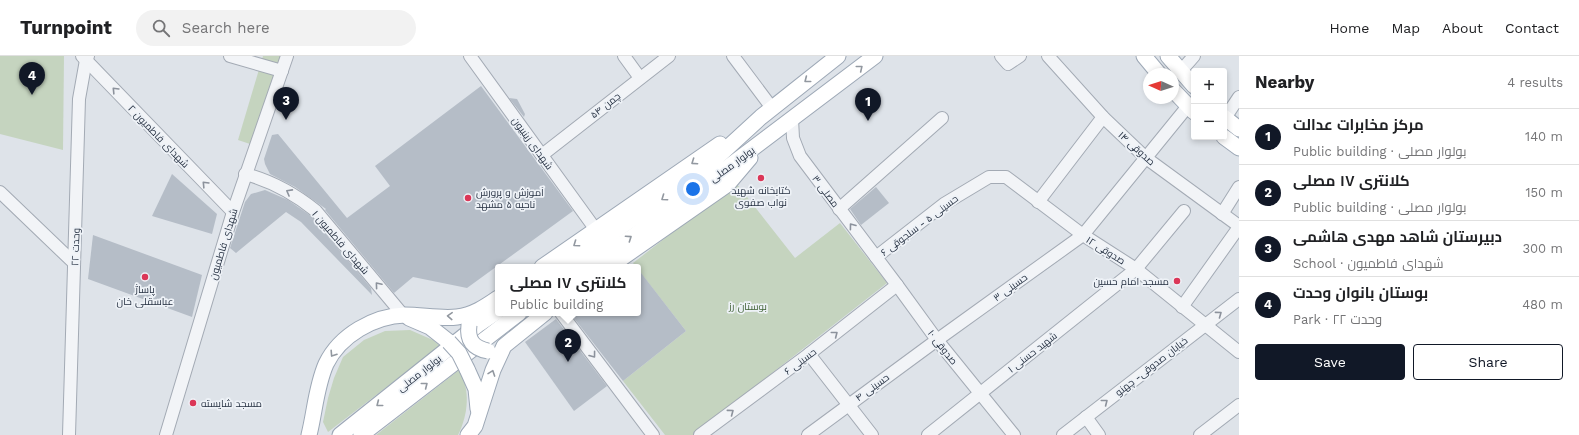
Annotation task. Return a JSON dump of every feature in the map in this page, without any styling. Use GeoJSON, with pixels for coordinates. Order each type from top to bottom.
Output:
{"type":"FeatureCollection","features":[{"type":"Feature","properties":{"kind":"main road","name":"بولوار مصلی"},"geometry":{"type":"LineString","coordinates":[[566,264],[700,173],[766,112],[838,56]]}},
{"type":"Feature","properties":{"kind":"main road","name":"بولوار مصلی"},"geometry":{"type":"LineString","coordinates":[[590,264],[632,237],[773,134],[875,56]]}},
{"type":"Feature","properties":{"kind":"main road"},"geometry":{"type":"LineString","coordinates":[[1144,56],[1154,68]]}},
{"type":"Feature","properties":{"kind":"main road"},"geometry":{"type":"LineString","coordinates":[[1168,56],[1180,72],[1191,83]]}},
{"type":"Feature","properties":{"kind":"main road"},"geometry":{"type":"LineString","coordinates":[[1179,96],[1191,109]]}},
{"type":"Feature","properties":{"kind":"main road"},"geometry":{"type":"LineString","coordinates":[[546,264],[766,112]]}},
{"type":"Feature","properties":{"kind":"main road"},"geometry":{"type":"LineString","coordinates":[[1227,120],[1239,129]]}},
{"type":"Feature","properties":{"kind":"main road"},"geometry":{"type":"LineString","coordinates":[[613,264],[728,184],[773,134]]}},
{"type":"Feature","properties":{"kind":"main road"},"geometry":{"type":"LineString","coordinates":[[1227,139],[1239,148]]}},
{"type":"Feature","properties":{"kind":"main road"},"geometry":{"type":"LineString","coordinates":[[309,435],[316,394],[327,364],[340,343],[358,330],[381,319],[403,315],[457,317],[478,311],[495,300]]}},
{"type":"Feature","properties":{"kind":"main road"},"geometry":{"type":"LineString","coordinates":[[478,311],[469,325],[468,334],[471,343],[478,349],[488,351],[504,346],[541,316]]}},
{"type":"Feature","properties":{"kind":"main road","name":"بولوار مصلی"},"geometry":{"type":"LineString","coordinates":[[340,435],[479,324],[495,313]]}},
{"type":"Feature","properties":{"kind":"main road"},"geometry":{"type":"LineString","coordinates":[[403,315],[430,327],[449,342],[459,353],[476,389],[479,412]]}},
{"type":"Feature","properties":{"kind":"main road","name":"بولوار مصلی"},"geometry":{"type":"LineString","coordinates":[[361,435],[515,316]]}},
{"type":"Feature","properties":{"kind":"main road"},"geometry":{"type":"LineString","coordinates":[[468,435],[475,426],[493,370],[504,346]]}},
{"type":"Feature","properties":{"kind":"street"},"geometry":{"type":"LineString","coordinates":[[230,56],[282,71]]}},
{"type":"Feature","properties":{"kind":"street","name":"شهدای فاطمیون"},"geometry":{"type":"LineString","coordinates":[[166,435],[245,174],[287,56]]}},
{"type":"Feature","properties":{"kind":"street","name":"شهدای زینبیون"},"geometry":{"type":"LineString","coordinates":[[470,56],[596,230]]}},
{"type":"Feature","properties":{"kind":"street"},"geometry":{"type":"LineString","coordinates":[[624,56],[640,78]]}},
{"type":"Feature","properties":{"kind":"street","name":"چمن ۵۴"},"geometry":{"type":"LineString","coordinates":[[542,155],[669,56]]}},
{"type":"Feature","properties":{"kind":"street"},"geometry":{"type":"LineString","coordinates":[[733,56],[766,112]]}},
{"type":"Feature","properties":{"kind":"street"},"geometry":{"type":"LineString","coordinates":[[1004,60],[1020,56]]}},
{"type":"Feature","properties":{"kind":"street"},"geometry":{"type":"LineString","coordinates":[[1180,72],[1194,56]]}},
{"type":"Feature","properties":{"kind":"street","name":"صدوقی ۱۴"},"geometry":{"type":"LineString","coordinates":[[1051,57],[1103,117],[1146,158],[1239,226]]}},
{"type":"Feature","properties":{"kind":"street","name":"شهدای فاطمیون ۲"},"geometry":{"type":"LineString","coordinates":[[85,58],[233,212]]}},
{"type":"Feature","properties":{"kind":"street","name":"وحدت ۲۲"},"geometry":{"type":"LineString","coordinates":[[69,435],[80,99],[85,58]]}},
{"type":"Feature","properties":{"kind":"street"},"geometry":{"type":"LineString","coordinates":[[1227,115],[1239,97]]}},
{"type":"Feature","properties":{"kind":"street","name":"حسینی ۳"},"geometry":{"type":"LineString","coordinates":[[937,340],[1083,235],[1146,158],[1191,109]]}},
{"type":"Feature","properties":{"kind":"street"},"geometry":{"type":"LineString","coordinates":[[1038,202],[1103,117]]}},
{"type":"Feature","properties":{"kind":"street"},"geometry":{"type":"LineString","coordinates":[[839,209],[942,118]]}},
{"type":"Feature","properties":{"kind":"street","name":"مصلی ۳"},"geometry":{"type":"LineString","coordinates":[[792,119],[793,138],[800,156],[876,257]]}},
{"type":"Feature","properties":{"kind":"street","name":"شهدای فاطمیون ۱"},"geometry":{"type":"LineString","coordinates":[[245,174],[267,180],[300,198],[316,211],[403,315]]}},
{"type":"Feature","properties":{"kind":"street","name":"حسینی ۵ - سلجوقی ۶"},"geometry":{"type":"LineString","coordinates":[[876,257],[944,204],[989,177],[1006,177]]}},
{"type":"Feature","properties":{"kind":"street","name":"صدوقی ۱۲"},"geometry":{"type":"LineString","coordinates":[[1006,177],[1083,235],[1136,269],[1239,352]]}},
{"type":"Feature","properties":{"kind":"street"},"geometry":{"type":"LineString","coordinates":[[1222,214],[1239,188]]}},
{"type":"Feature","properties":{"kind":"street"},"geometry":{"type":"LineString","coordinates":[[0,192],[74,263]]}},
{"type":"Feature","properties":{"kind":"street","name":"شهید حسنی ۱"},"geometry":{"type":"LineString","coordinates":[[928,435],[1136,269],[1184,211]]}},
{"type":"Feature","properties":{"kind":"street"},"geometry":{"type":"LineString","coordinates":[[1182,307],[1239,226]]}},
{"type":"Feature","properties":{"kind":"street","name":"صدوقی ۱۰"},"geometry":{"type":"LineString","coordinates":[[876,257],[937,340],[1014,435]]}},
{"type":"Feature","properties":{"kind":"street","name":"حسینی ۶"},"geometry":{"type":"LineString","coordinates":[[700,435],[809,354],[897,285]]}},
{"type":"Feature","properties":{"kind":"street","name":"خیابان صدوقی- چهنو"},"geometry":{"type":"LineString","coordinates":[[1063,435],[1239,299]]}},
{"type":"Feature","properties":{"kind":"street"},"geometry":{"type":"LineString","coordinates":[[563,316],[652,435]]}},
{"type":"Feature","properties":{"kind":"street","name":"حسینی ۴"},"geometry":{"type":"LineString","coordinates":[[808,435],[937,340]]}},
{"type":"Feature","properties":{"kind":"street"},"geometry":{"type":"LineString","coordinates":[[809,354],[872,435]]}},
{"type":"Feature","properties":{"kind":"street"},"geometry":{"type":"LineString","coordinates":[[1200,435],[1239,405]]}},
{"type":"Feature","properties":{"kind":"street"},"geometry":{"type":"LineString","coordinates":[[1086,417],[1099,435]]}},
{"type":"Feature","properties":{"kind":"green space"},"geometry":{"type":"Polygon","coordinates":[[[0,56],[64,56],[63,150],[0,134],[0,56]]]}},
{"type":"Feature","properties":{"kind":"green space"},"geometry":{"type":"Polygon","coordinates":[[[263,56],[281,56],[250,144],[238,140],[263,56]]]}},
{"type":"Feature","properties":{"kind":"green space","name":"بوستان رز"},"geometry":{"type":"Polygon","coordinates":[[[736,183],[795,258],[840,223],[887,283],[693,435],[665,435],[623,381],[686,331],[641,273],[641,264],[633,263],[736,183]]]}},
{"type":"Feature","properties":{"kind":"green space"},"geometry":{"type":"Polygon","coordinates":[[[410,330],[433,340],[440,346],[328,432],[323,422],[334,378],[343,357],[364,340],[385,331],[410,330]]]}},
{"type":"Feature","properties":{"kind":"green space"},"geometry":{"type":"Polygon","coordinates":[[[459,370],[463,378],[467,394],[467,402],[464,419],[458,435],[376,435],[459,370]]]}},
{"type":"Feature","properties":{"kind":"building","name":"آموزش و پرورش ناحیه ۵ مشهد"},"geometry":{"type":"Polygon","coordinates":[[[481,86],[573,211],[500,264],[495,264],[495,268],[467,288],[413,277],[394,293],[325,210],[326,209],[295,187],[270,174],[264,159],[272,135],[278,134],[347,218],[390,186],[375,166],[481,86]]]}},
{"type":"Feature","properties":{"kind":"building"},"geometry":{"type":"Polygon","coordinates":[[[509,98],[517,99],[525,114],[524,117],[509,98]]]}},
{"type":"Feature","properties":{"kind":"building"},"geometry":{"type":"Polygon","coordinates":[[[172,174],[217,214],[212,234],[152,216],[172,174]]]}},
{"type":"Feature","properties":{"kind":"building"},"geometry":{"type":"Polygon","coordinates":[[[876,187],[889,203],[861,225],[850,209],[876,187]]]}},
{"type":"Feature","properties":{"kind":"building"},"geometry":{"type":"Polygon","coordinates":[[[265,190],[288,200],[311,216],[371,288],[372,295],[301,222],[286,212],[236,253],[230,248],[245,202],[251,194],[265,190]]]}},
{"type":"Feature","properties":{"kind":"building","name":"پاساژ عباسقلی خان"},"geometry":{"type":"Polygon","coordinates":[[[93,235],[202,275],[192,317],[88,279],[93,235]]]}},
{"type":"Feature","properties":{"kind":"building"},"geometry":{"type":"Polygon","coordinates":[[[641,273],[686,331],[623,381],[572,316],[641,316],[641,273]]]}},
{"type":"Feature","properties":{"kind":"building"},"geometry":{"type":"Polygon","coordinates":[[[556,319],[607,386],[574,411],[525,342],[556,319]]]}},
{"type":"Feature","properties":{"kind":"place","name":"بوستان بانوان وحدت"},"geometry":{"type":"Point","coordinates":[32,95]}},
{"type":"Feature","properties":{"kind":"place","name":"دبیرستان شاهد مهدی هاشمی"},"geometry":{"type":"Point","coordinates":[286,120]}},
{"type":"Feature","properties":{"kind":"place","name":"مرکز مخابرات عدالت"},"geometry":{"type":"Point","coordinates":[868,121]}},
{"type":"Feature","properties":{"kind":"place","name":"کتابخانه شهید نواب صفوی"},"geometry":{"type":"Point","coordinates":[761,178]}},
{"type":"Feature","properties":{"kind":"place","name":"آموزش و پرورش ناحیه ۵ مشهد"},"geometry":{"type":"Point","coordinates":[468,198]}},
{"type":"Feature","properties":{"kind":"place","name":"پاساژ عباسقلی خان"},"geometry":{"type":"Point","coordinates":[145,277]}},
{"type":"Feature","properties":{"kind":"place","name":"مسجد امام حسین"},"geometry":{"type":"Point","coordinates":[1177,281]}},
{"type":"Feature","properties":{"kind":"place","name":"کلانتری ۱۷ مصلی"},"geometry":{"type":"Point","coordinates":[568,362]}},
{"type":"Feature","properties":{"kind":"place","name":"مسجد شایسته"},"geometry":{"type":"Point","coordinates":[193,403]}}]}
